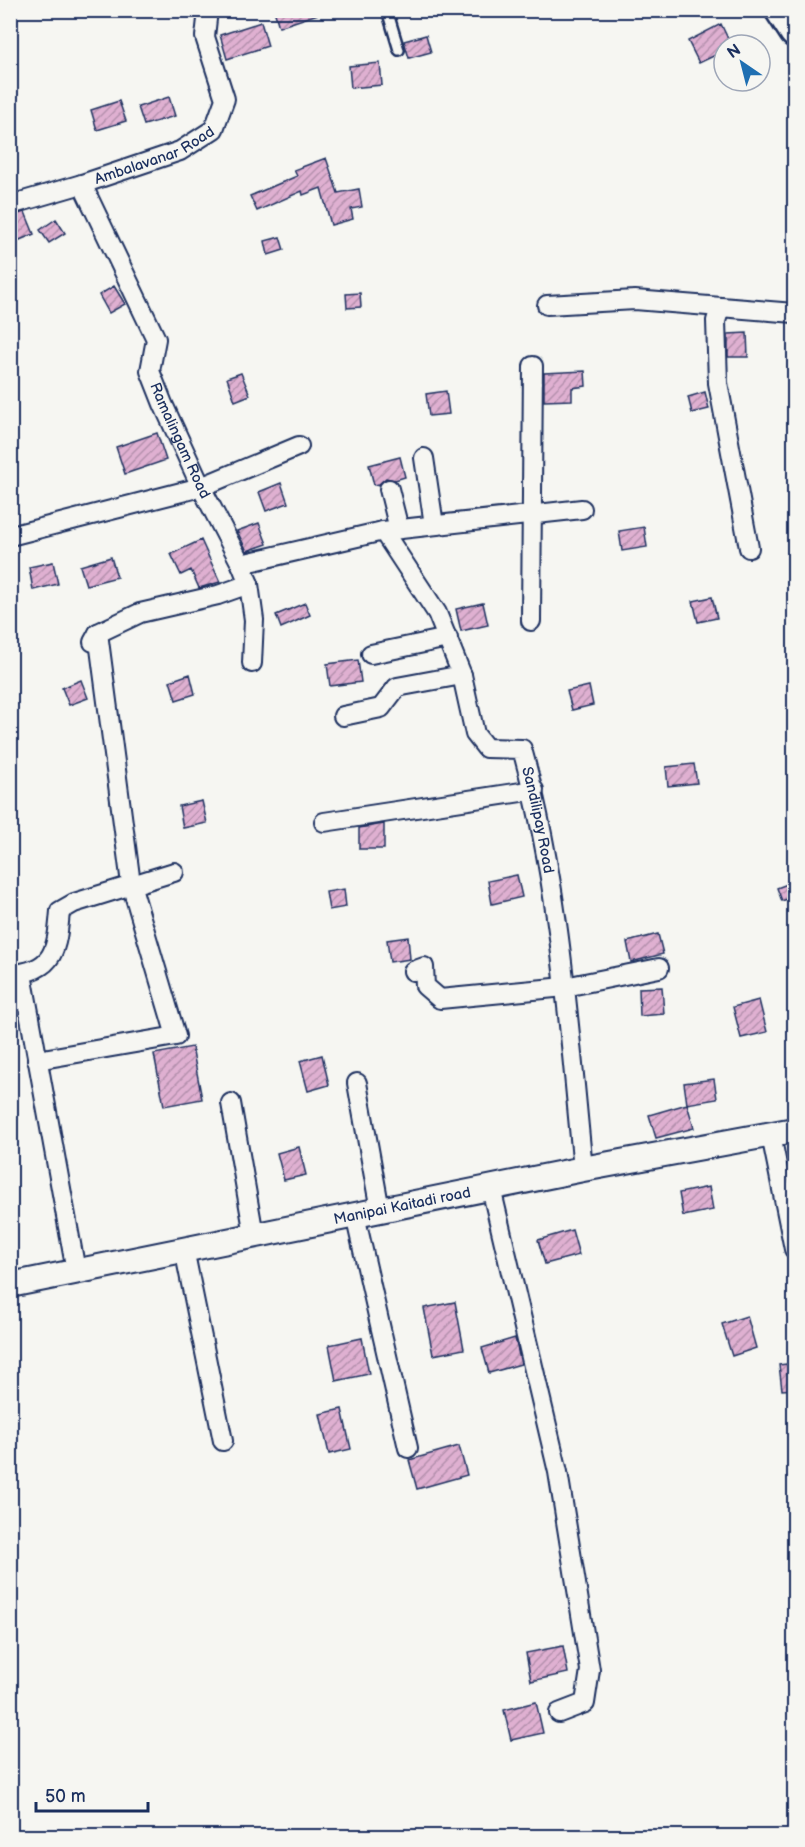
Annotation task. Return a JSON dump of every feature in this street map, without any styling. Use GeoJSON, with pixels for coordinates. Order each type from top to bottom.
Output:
{"type":"FeatureCollection","features":[{"type":"Feature","properties":{"kind":"main road"},"geometry":{"type":"LineString","coordinates":[[779,10],[795,33]]}},
{"type":"Feature","properties":{"kind":"main road","name":"Manipai Kaitadi road"},"geometry":{"type":"LineString","coordinates":[[10,1285],[583,1169],[795,1130]]}},
{"type":"Feature","properties":{"kind":"street","name":"Ambalavanar Road"},"geometry":{"type":"LineString","coordinates":[[11,202],[82,184],[180,151],[214,129],[225,99],[206,37],[208,10]]}},
{"type":"Feature","properties":{"kind":"street","name":"Ramalingam Road"},"geometry":{"type":"LineString","coordinates":[[82,184],[156,339],[150,371],[201,487],[249,584],[254,620],[252,663]]}},
{"type":"Feature","properties":{"kind":"street"},"geometry":{"type":"LineString","coordinates":[[548,304],[635,300],[795,313]]}},
{"type":"Feature","properties":{"kind":"street"},"geometry":{"type":"LineString","coordinates":[[720,308],[716,321],[718,383],[749,548]]}},
{"type":"Feature","properties":{"kind":"street"},"geometry":{"type":"LineString","coordinates":[[531,621],[533,366]]}},
{"type":"Feature","properties":{"kind":"street"},"geometry":{"type":"LineString","coordinates":[[10,536],[201,487],[299,446]]}},
{"type":"Feature","properties":{"kind":"street"},"geometry":{"type":"LineString","coordinates":[[424,458],[434,525]]}},
{"type":"Feature","properties":{"kind":"street","name":"Sandilipay Road"},"geometry":{"type":"LineString","coordinates":[[389,489],[391,530],[437,613],[448,638],[462,675],[475,734],[486,748],[522,749],[534,790],[557,913],[583,1169]]}},
{"type":"Feature","properties":{"kind":"street"},"geometry":{"type":"LineString","coordinates":[[240,564],[391,530],[582,509]]}},
{"type":"Feature","properties":{"kind":"street"},"geometry":{"type":"LineString","coordinates":[[89,651],[98,633],[140,613],[218,596],[249,584]]}},
{"type":"Feature","properties":{"kind":"street"},"geometry":{"type":"LineString","coordinates":[[37,1060],[176,1036],[131,884],[98,633]]}},
{"type":"Feature","properties":{"kind":"street"},"geometry":{"type":"LineString","coordinates":[[371,654],[448,638]]}},
{"type":"Feature","properties":{"kind":"street"},"geometry":{"type":"LineString","coordinates":[[344,716],[381,708],[397,687],[462,675]]}},
{"type":"Feature","properties":{"kind":"street"},"geometry":{"type":"LineString","coordinates":[[324,822],[534,790]]}},
{"type":"Feature","properties":{"kind":"street"},"geometry":{"type":"LineString","coordinates":[[76,1272],[37,1060],[16,974],[48,962],[57,944],[60,911],[74,903],[174,872]]}},
{"type":"Feature","properties":{"kind":"street"},"geometry":{"type":"LineString","coordinates":[[413,971],[424,967],[425,986],[440,999],[565,987],[659,968]]}},
{"type":"Feature","properties":{"kind":"street"},"geometry":{"type":"LineString","coordinates":[[357,1083],[380,1210]]}},
{"type":"Feature","properties":{"kind":"street"},"geometry":{"type":"LineString","coordinates":[[231,1103],[254,1235]]}},
{"type":"Feature","properties":{"kind":"street"},"geometry":{"type":"LineString","coordinates":[[771,1135],[795,1249]]}},
{"type":"Feature","properties":{"kind":"street"},"geometry":{"type":"LineString","coordinates":[[491,1188],[558,1472],[590,1670],[585,1703],[559,1713]]}},
{"type":"Feature","properties":{"kind":"street"},"geometry":{"type":"LineString","coordinates":[[354,1215],[408,1448]]}},
{"type":"Feature","properties":{"kind":"street"},"geometry":{"type":"LineString","coordinates":[[184,1250],[223,1441]]}},
{"type":"Feature","properties":{"kind":"lane"},"geometry":{"type":"LineString","coordinates":[[387,10],[399,50]]}},
{"type":"Feature","properties":{"kind":"building"},"geometry":{"type":"Polygon","coordinates":[[[274,10],[321,10],[321,13],[279,27],[274,10]]]}},
{"type":"Feature","properties":{"kind":"building"},"geometry":{"type":"Polygon","coordinates":[[[261,22],[268,46],[227,59],[220,35],[261,22]]]}},
{"type":"Feature","properties":{"kind":"building"},"geometry":{"type":"Polygon","coordinates":[[[721,24],[725,33],[712,33],[712,57],[699,63],[688,41],[721,24]]]}},
{"type":"Feature","properties":{"kind":"building"},"geometry":{"type":"Polygon","coordinates":[[[426,35],[431,52],[409,58],[404,41],[426,35]]]}},
{"type":"Feature","properties":{"kind":"building"},"geometry":{"type":"Polygon","coordinates":[[[380,63],[382,85],[351,88],[349,66],[380,63]]]}},
{"type":"Feature","properties":{"kind":"building"},"geometry":{"type":"Polygon","coordinates":[[[169,97],[175,116],[144,125],[138,107],[169,97]]]}},
{"type":"Feature","properties":{"kind":"building"},"geometry":{"type":"Polygon","coordinates":[[[119,101],[126,121],[97,130],[91,110],[119,101]]]}},
{"type":"Feature","properties":{"kind":"building"},"geometry":{"type":"Polygon","coordinates":[[[326,158],[338,193],[359,189],[362,207],[351,209],[353,219],[331,225],[321,188],[303,195],[302,191],[257,211],[250,196],[297,176],[294,170],[326,158]]]}},
{"type":"Feature","properties":{"kind":"building"},"geometry":{"type":"Polygon","coordinates":[[[25,212],[34,234],[10,244],[10,216],[25,212]]]}},
{"type":"Feature","properties":{"kind":"building"},"geometry":{"type":"Polygon","coordinates":[[[56,219],[65,233],[49,243],[40,230],[56,219]]]}},
{"type":"Feature","properties":{"kind":"building"},"geometry":{"type":"Polygon","coordinates":[[[280,237],[284,250],[268,255],[265,241],[280,237]]]}},
{"type":"Feature","properties":{"kind":"building"},"geometry":{"type":"Polygon","coordinates":[[[114,286],[125,304],[109,313],[99,295],[114,286]]]}},
{"type":"Feature","properties":{"kind":"building"},"geometry":{"type":"Polygon","coordinates":[[[360,293],[361,307],[347,308],[346,294],[360,293]]]}},
{"type":"Feature","properties":{"kind":"building"},"geometry":{"type":"Polygon","coordinates":[[[747,333],[748,357],[728,357],[728,334],[747,333]]]}},
{"type":"Feature","properties":{"kind":"building"},"geometry":{"type":"Polygon","coordinates":[[[585,371],[586,386],[572,388],[572,400],[544,401],[544,373],[585,371]]]}},
{"type":"Feature","properties":{"kind":"building"},"geometry":{"type":"Polygon","coordinates":[[[241,373],[250,395],[235,401],[227,378],[241,373]]]}},
{"type":"Feature","properties":{"kind":"building"},"geometry":{"type":"Polygon","coordinates":[[[446,391],[449,414],[429,416],[426,394],[446,391]]]}},
{"type":"Feature","properties":{"kind":"building"},"geometry":{"type":"Polygon","coordinates":[[[705,392],[709,409],[692,413],[688,397],[705,392]]]}},
{"type":"Feature","properties":{"kind":"building"},"geometry":{"type":"Polygon","coordinates":[[[157,433],[166,460],[125,474],[116,447],[157,433]]]}},
{"type":"Feature","properties":{"kind":"building"},"geometry":{"type":"Polygon","coordinates":[[[400,457],[405,477],[395,480],[386,478],[374,485],[369,465],[400,457]]]}},
{"type":"Feature","properties":{"kind":"building"},"geometry":{"type":"Polygon","coordinates":[[[281,483],[288,503],[266,511],[259,492],[281,483]]]}},
{"type":"Feature","properties":{"kind":"building"},"geometry":{"type":"Polygon","coordinates":[[[259,523],[267,544],[247,551],[237,531],[259,523]]]}},
{"type":"Feature","properties":{"kind":"building"},"geometry":{"type":"Polygon","coordinates":[[[644,527],[647,547],[622,551],[619,531],[644,527]]]}},
{"type":"Feature","properties":{"kind":"building"},"geometry":{"type":"Polygon","coordinates":[[[201,540],[220,582],[199,588],[191,570],[181,575],[171,554],[201,540]]]}},
{"type":"Feature","properties":{"kind":"building"},"geometry":{"type":"Polygon","coordinates":[[[111,557],[117,577],[86,585],[80,566],[111,557]]]}},
{"type":"Feature","properties":{"kind":"building"},"geometry":{"type":"Polygon","coordinates":[[[53,562],[58,584],[33,590],[29,567],[53,562]]]}},
{"type":"Feature","properties":{"kind":"building"},"geometry":{"type":"Polygon","coordinates":[[[712,597],[717,618],[698,622],[693,601],[712,597]]]}},
{"type":"Feature","properties":{"kind":"building"},"geometry":{"type":"Polygon","coordinates":[[[305,603],[310,615],[281,628],[276,615],[305,603]]]}},
{"type":"Feature","properties":{"kind":"building"},"geometry":{"type":"Polygon","coordinates":[[[483,603],[488,625],[461,631],[456,609],[483,603]]]}},
{"type":"Feature","properties":{"kind":"building"},"geometry":{"type":"Polygon","coordinates":[[[358,660],[361,682],[330,686],[327,664],[358,660]]]}},
{"type":"Feature","properties":{"kind":"building"},"geometry":{"type":"Polygon","coordinates":[[[190,674],[195,694],[176,700],[170,681],[190,674]]]}},
{"type":"Feature","properties":{"kind":"building"},"geometry":{"type":"Polygon","coordinates":[[[81,680],[88,698],[69,705],[62,688],[81,680]]]}},
{"type":"Feature","properties":{"kind":"building"},"geometry":{"type":"Polygon","coordinates":[[[589,686],[593,705],[572,710],[567,691],[589,686]]]}},
{"type":"Feature","properties":{"kind":"building"},"geometry":{"type":"Polygon","coordinates":[[[694,764],[697,783],[668,786],[666,767],[694,764]]]}},
{"type":"Feature","properties":{"kind":"building"},"geometry":{"type":"Polygon","coordinates":[[[202,801],[207,823],[183,828],[179,806],[202,801]]]}},
{"type":"Feature","properties":{"kind":"building"},"geometry":{"type":"Polygon","coordinates":[[[384,824],[384,849],[359,849],[359,828],[384,824]]]}},
{"type":"Feature","properties":{"kind":"building"},"geometry":{"type":"Polygon","coordinates":[[[517,875],[522,897],[492,904],[488,881],[517,875]]]}},
{"type":"Feature","properties":{"kind":"building"},"geometry":{"type":"Polygon","coordinates":[[[795,881],[795,896],[782,901],[777,888],[795,881]]]}},
{"type":"Feature","properties":{"kind":"building"},"geometry":{"type":"Polygon","coordinates":[[[344,889],[346,907],[329,910],[326,892],[344,889]]]}},
{"type":"Feature","properties":{"kind":"building"},"geometry":{"type":"Polygon","coordinates":[[[658,934],[663,954],[631,962],[627,942],[658,934]]]}},
{"type":"Feature","properties":{"kind":"building"},"geometry":{"type":"Polygon","coordinates":[[[408,937],[410,959],[390,962],[387,940],[408,937]]]}},
{"type":"Feature","properties":{"kind":"building"},"geometry":{"type":"Polygon","coordinates":[[[662,987],[664,1014],[640,1016],[639,988],[662,987]]]}},
{"type":"Feature","properties":{"kind":"building"},"geometry":{"type":"Polygon","coordinates":[[[759,1000],[767,1032],[741,1038],[733,1007],[759,1000]]]}},
{"type":"Feature","properties":{"kind":"building"},"geometry":{"type":"Polygon","coordinates":[[[192,1047],[202,1099],[164,1106],[154,1054],[192,1047]]]}},
{"type":"Feature","properties":{"kind":"building"},"geometry":{"type":"Polygon","coordinates":[[[322,1055],[329,1085],[308,1091],[300,1061],[322,1055]]]}},
{"type":"Feature","properties":{"kind":"building"},"geometry":{"type":"Polygon","coordinates":[[[714,1079],[717,1099],[687,1104],[684,1083],[714,1079]]]}},
{"type":"Feature","properties":{"kind":"building"},"geometry":{"type":"Polygon","coordinates":[[[687,1104],[694,1128],[656,1138],[649,1115],[687,1104]]]}},
{"type":"Feature","properties":{"kind":"building"},"geometry":{"type":"Polygon","coordinates":[[[299,1147],[306,1175],[284,1180],[277,1153],[299,1147]]]}},
{"type":"Feature","properties":{"kind":"building"},"geometry":{"type":"Polygon","coordinates":[[[709,1187],[713,1210],[683,1216],[679,1193],[709,1187]]]}},
{"type":"Feature","properties":{"kind":"building"},"geometry":{"type":"Polygon","coordinates":[[[572,1230],[579,1255],[545,1264],[538,1240],[572,1230]]]}},
{"type":"Feature","properties":{"kind":"building"},"geometry":{"type":"Polygon","coordinates":[[[455,1302],[464,1349],[433,1355],[424,1308],[455,1302]]]}},
{"type":"Feature","properties":{"kind":"building"},"geometry":{"type":"Polygon","coordinates":[[[747,1316],[756,1348],[732,1356],[722,1324],[747,1316]]]}},
{"type":"Feature","properties":{"kind":"building"},"geometry":{"type":"Polygon","coordinates":[[[362,1338],[369,1374],[336,1381],[329,1345],[362,1338]]]}},
{"type":"Feature","properties":{"kind":"building"},"geometry":{"type":"Polygon","coordinates":[[[515,1338],[521,1364],[489,1373],[482,1348],[515,1338]]]}},
{"type":"Feature","properties":{"kind":"building"},"geometry":{"type":"Polygon","coordinates":[[[795,1363],[795,1389],[782,1390],[779,1365],[795,1363]]]}},
{"type":"Feature","properties":{"kind":"building"},"geometry":{"type":"Polygon","coordinates":[[[342,1409],[351,1449],[329,1454],[320,1414],[342,1409]]]}},
{"type":"Feature","properties":{"kind":"building"},"geometry":{"type":"Polygon","coordinates":[[[459,1446],[467,1475],[417,1489],[409,1460],[459,1446]]]}},
{"type":"Feature","properties":{"kind":"building"},"geometry":{"type":"Polygon","coordinates":[[[563,1646],[568,1673],[531,1681],[526,1653],[563,1646]]]}},
{"type":"Feature","properties":{"kind":"building"},"geometry":{"type":"Polygon","coordinates":[[[536,1702],[543,1733],[511,1740],[504,1710],[536,1702]]]}}]}
